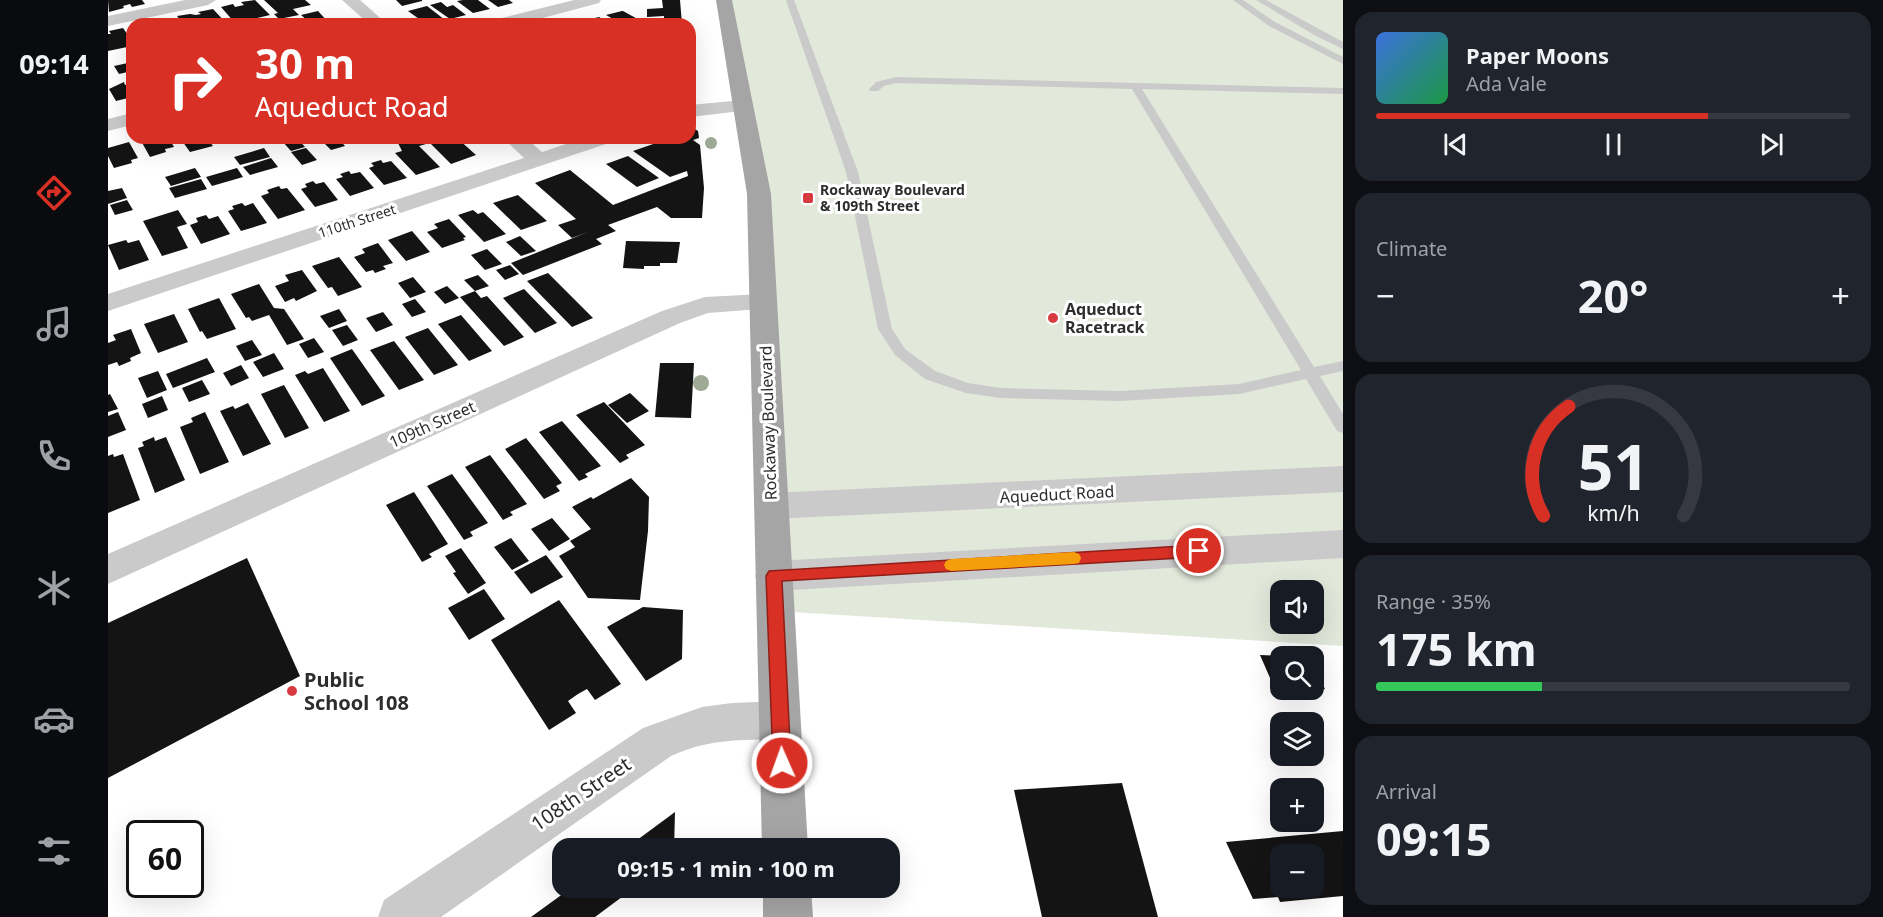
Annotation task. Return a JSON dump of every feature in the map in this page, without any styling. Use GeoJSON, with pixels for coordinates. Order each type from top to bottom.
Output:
{"type":"FeatureCollection","features":[{"type":"Feature","properties":{"kind":"main road","name":"Rockaway Boulevard"},"geometry":{"type":"LineString","coordinates":[[724,0],[759,194],[785,838]]}},
{"type":"Feature","properties":{"kind":"main road"},"geometry":{"type":"LineString","coordinates":[[787,898],[788,917]]}},
{"type":"Feature","properties":{"kind":"street"},"geometry":{"type":"LineString","coordinates":[[108,21],[208,0]]}},
{"type":"Feature","properties":{"kind":"street"},"geometry":{"type":"LineString","coordinates":[[350,0],[372,18]]}},
{"type":"Feature","properties":{"kind":"street"},"geometry":{"type":"LineString","coordinates":[[523,18],[593,0]]}},
{"type":"Feature","properties":{"kind":"street"},"geometry":{"type":"LineString","coordinates":[[696,110],[744,106]]}},
{"type":"Feature","properties":{"kind":"street"},"geometry":{"type":"LineString","coordinates":[[108,125],[126,120]]}},
{"type":"Feature","properties":{"kind":"street"},"geometry":{"type":"LineString","coordinates":[[520,144],[539,160]]}},
{"type":"Feature","properties":{"kind":"street","name":"110th Street"},"geometry":{"type":"LineString","coordinates":[[108,303],[587,144]]}},
{"type":"Feature","properties":{"kind":"street","name":"109th Street"},"geometry":{"type":"LineString","coordinates":[[108,570],[671,316],[705,305],[763,302]]}},
{"type":"Feature","properties":{"kind":"street","name":"Aqueduct Road"},"geometry":{"type":"LineString","coordinates":[[771,506],[1343,479]]}},
{"type":"Feature","properties":{"kind":"street"},"geometry":{"type":"LineString","coordinates":[[774,576],[1343,544]]}},
{"type":"Feature","properties":{"kind":"street","name":"108th Street"},"geometry":{"type":"LineString","coordinates":[[401,917],[647,749],[674,733],[708,723],[780,720]]}},
{"type":"Feature","properties":{"kind":"lane"},"geometry":{"type":"LineString","coordinates":[[790,0],[852,172],[885,329],[892,343],[915,365],[944,381],[974,390],[1083,395],[1158,395],[1251,388],[1343,366]]}},
{"type":"Feature","properties":{"kind":"lane"},"geometry":{"type":"LineString","coordinates":[[1237,0],[1272,24],[1343,61]]}},
{"type":"Feature","properties":{"kind":"lane"},"geometry":{"type":"LineString","coordinates":[[1260,0],[1343,46]]}},
{"type":"Feature","properties":{"kind":"lane"},"geometry":{"type":"LineString","coordinates":[[874,89],[880,84],[896,80],[1343,91]]}},
{"type":"Feature","properties":{"kind":"lane"},"geometry":{"type":"LineString","coordinates":[[1136,87],[1343,428]]}},
{"type":"Feature","properties":{"kind":"shaded area","name":"Aqueduct Racetrack"},"geometry":{"type":"Polygon","coordinates":[[[724,0],[1343,0],[1343,646],[776,611],[765,334],[724,0]]]}},
{"type":"Feature","properties":{"kind":"building"},"geometry":{"type":"Polygon","coordinates":[[[108,0],[142,0],[145,4],[132,7],[130,4],[109,12],[108,0]]]}},
{"type":"Feature","properties":{"kind":"building"},"geometry":{"type":"Polygon","coordinates":[[[255,0],[270,15],[257,18],[231,18],[221,7],[233,4],[235,7],[244,5],[241,2],[255,0]]]}},
{"type":"Feature","properties":{"kind":"building"},"geometry":{"type":"Polygon","coordinates":[[[264,0],[305,0],[311,5],[293,9],[299,15],[278,18],[274,14],[278,13],[264,0]]]}},
{"type":"Feature","properties":{"kind":"building"},"geometry":{"type":"Polygon","coordinates":[[[396,0],[422,0],[422,1],[402,6],[396,0]]]}},
{"type":"Feature","properties":{"kind":"building"},"geometry":{"type":"Polygon","coordinates":[[[478,0],[490,9],[473,13],[457,1],[478,0]]]}},
{"type":"Feature","properties":{"kind":"building"},"geometry":{"type":"Polygon","coordinates":[[[488,0],[509,0],[513,3],[498,7],[488,0]]]}},
{"type":"Feature","properties":{"kind":"building"},"geometry":{"type":"Polygon","coordinates":[[[662,0],[680,0],[682,18],[647,17],[647,9],[663,8],[662,0]]]}},
{"type":"Feature","properties":{"kind":"building"},"geometry":{"type":"Polygon","coordinates":[[[441,2],[447,7],[453,5],[466,15],[449,18],[430,5],[441,2]]]}},
{"type":"Feature","properties":{"kind":"building"},"geometry":{"type":"Polygon","coordinates":[[[427,6],[442,18],[418,18],[408,11],[427,6]]]}},
{"type":"Feature","properties":{"kind":"building"},"geometry":{"type":"Polygon","coordinates":[[[213,9],[221,18],[178,18],[177,16],[201,14],[198,12],[213,9]]]}},
{"type":"Feature","properties":{"kind":"building"},"geometry":{"type":"Polygon","coordinates":[[[318,11],[324,18],[304,18],[301,15],[318,11]]]}},
{"type":"Feature","properties":{"kind":"building"},"geometry":{"type":"Polygon","coordinates":[[[623,11],[636,18],[611,18],[606,15],[623,11]]]}},
{"type":"Feature","properties":{"kind":"building"},"geometry":{"type":"Polygon","coordinates":[[[123,28],[126,32],[126,47],[108,51],[108,34],[111,34],[109,31],[123,28]]]}},
{"type":"Feature","properties":{"kind":"building"},"geometry":{"type":"Polygon","coordinates":[[[126,63],[126,72],[119,74],[114,66],[126,63]]]}},
{"type":"Feature","properties":{"kind":"building"},"geometry":{"type":"Polygon","coordinates":[[[124,82],[126,98],[116,101],[109,89],[124,82]]]}},
{"type":"Feature","properties":{"kind":"building"},"geometry":{"type":"Polygon","coordinates":[[[696,142],[700,145],[704,188],[702,218],[671,218],[657,207],[608,225],[616,231],[596,239],[602,244],[523,275],[511,263],[588,232],[572,238],[558,225],[576,219],[535,183],[570,170],[613,205],[688,176],[687,171],[670,177],[633,151],[653,144],[696,144],[696,142]]]}},
{"type":"Feature","properties":{"kind":"building"},"geometry":{"type":"Polygon","coordinates":[[[126,143],[130,144],[138,158],[131,160],[132,163],[114,168],[108,156],[108,148],[126,143]]]}},
{"type":"Feature","properties":{"kind":"building"},"geometry":{"type":"Polygon","coordinates":[[[143,144],[172,144],[174,147],[165,149],[166,152],[150,157],[143,144]]]}},
{"type":"Feature","properties":{"kind":"building"},"geometry":{"type":"Polygon","coordinates":[[[184,144],[212,144],[213,146],[190,152],[184,144]]]}},
{"type":"Feature","properties":{"kind":"building"},"geometry":{"type":"Polygon","coordinates":[[[285,144],[302,144],[305,147],[291,151],[285,144]]]}},
{"type":"Feature","properties":{"kind":"building"},"geometry":{"type":"Polygon","coordinates":[[[325,144],[343,144],[345,146],[331,150],[325,144]]]}},
{"type":"Feature","properties":{"kind":"building"},"geometry":{"type":"Polygon","coordinates":[[[398,144],[426,144],[419,146],[440,167],[416,175],[395,153],[402,151],[398,144]]]}},
{"type":"Feature","properties":{"kind":"building"},"geometry":{"type":"Polygon","coordinates":[[[431,144],[464,144],[476,155],[451,164],[431,144]]]}},
{"type":"Feature","properties":{"kind":"building"},"geometry":{"type":"Polygon","coordinates":[[[264,148],[270,157],[240,165],[234,157],[264,148]]]}},
{"type":"Feature","properties":{"kind":"building"},"geometry":{"type":"Polygon","coordinates":[[[306,148],[317,160],[302,165],[291,152],[306,148]]]}},
{"type":"Feature","properties":{"kind":"building"},"geometry":{"type":"Polygon","coordinates":[[[628,156],[659,178],[637,187],[606,164],[628,156]]]}},
{"type":"Feature","properties":{"kind":"building"},"geometry":{"type":"Polygon","coordinates":[[[271,158],[278,167],[250,175],[243,167],[271,158]]]}},
{"type":"Feature","properties":{"kind":"building"},"geometry":{"type":"Polygon","coordinates":[[[381,160],[383,163],[391,161],[407,178],[384,185],[369,168],[374,166],[371,163],[381,160]]]}},
{"type":"Feature","properties":{"kind":"building"},"geometry":{"type":"Polygon","coordinates":[[[195,168],[201,177],[171,186],[165,177],[195,168]]]}},
{"type":"Feature","properties":{"kind":"building"},"geometry":{"type":"Polygon","coordinates":[[[237,168],[243,177],[212,186],[206,177],[237,168]]]}},
{"type":"Feature","properties":{"kind":"building"},"geometry":{"type":"Polygon","coordinates":[[[349,171],[351,174],[360,172],[374,188],[350,196],[336,179],[343,177],[340,174],[349,171]]]}},
{"type":"Feature","properties":{"kind":"building"},"geometry":{"type":"Polygon","coordinates":[[[201,179],[207,189],[175,198],[169,188],[201,179]]]}},
{"type":"Feature","properties":{"kind":"building"},"geometry":{"type":"Polygon","coordinates":[[[313,181],[316,184],[324,182],[338,200],[315,207],[301,189],[307,187],[305,184],[313,181]]]}},
{"type":"Feature","properties":{"kind":"building"},"geometry":{"type":"Polygon","coordinates":[[[279,186],[281,189],[287,188],[305,210],[278,219],[261,196],[269,193],[267,190],[279,186]]]}},
{"type":"Feature","properties":{"kind":"building"},"geometry":{"type":"Polygon","coordinates":[[[122,188],[127,198],[108,204],[108,191],[122,188]]]}},
{"type":"Feature","properties":{"kind":"building"},"geometry":{"type":"Polygon","coordinates":[[[518,195],[547,221],[521,230],[493,203],[518,195]]]}},
{"type":"Feature","properties":{"kind":"building"},"geometry":{"type":"Polygon","coordinates":[[[127,200],[133,210],[115,215],[110,205],[127,200]]]}},
{"type":"Feature","properties":{"kind":"building"},"geometry":{"type":"Polygon","coordinates":[[[242,203],[245,206],[253,203],[267,223],[241,231],[228,211],[234,209],[232,206],[242,203]]]}},
{"type":"Feature","properties":{"kind":"building"},"geometry":{"type":"Polygon","coordinates":[[[178,210],[187,224],[177,227],[188,248],[162,256],[143,221],[178,210]]]}},
{"type":"Feature","properties":{"kind":"building"},"geometry":{"type":"Polygon","coordinates":[[[473,210],[478,214],[483,212],[506,234],[484,242],[458,215],[473,210]]]}},
{"type":"Feature","properties":{"kind":"building"},"geometry":{"type":"Polygon","coordinates":[[[206,215],[209,219],[218,216],[230,234],[201,244],[190,225],[198,222],[196,218],[206,215]]]}},
{"type":"Feature","properties":{"kind":"building"},"geometry":{"type":"Polygon","coordinates":[[[449,219],[466,237],[463,238],[465,240],[442,248],[427,232],[438,228],[434,224],[449,219]]]}},
{"type":"Feature","properties":{"kind":"building"},"geometry":{"type":"Polygon","coordinates":[[[412,231],[430,252],[406,261],[388,240],[412,231]]]}},
{"type":"Feature","properties":{"kind":"building"},"geometry":{"type":"Polygon","coordinates":[[[520,236],[536,251],[521,256],[506,242],[520,236]]]}},
{"type":"Feature","properties":{"kind":"building"},"geometry":{"type":"Polygon","coordinates":[[[126,240],[128,243],[139,240],[149,260],[119,270],[108,245],[126,240]]]}},
{"type":"Feature","properties":{"kind":"building"},"geometry":{"type":"Polygon","coordinates":[[[626,241],[680,242],[677,263],[660,263],[660,266],[644,266],[644,269],[623,268],[626,241]]]}},
{"type":"Feature","properties":{"kind":"building"},"geometry":{"type":"Polygon","coordinates":[[[378,243],[393,263],[383,266],[386,269],[375,273],[373,270],[366,272],[354,257],[365,253],[362,249],[378,243]]]}},
{"type":"Feature","properties":{"kind":"building"},"geometry":{"type":"Polygon","coordinates":[[[487,249],[502,264],[485,270],[471,255],[487,249]]]}},
{"type":"Feature","properties":{"kind":"building"},"geometry":{"type":"Polygon","coordinates":[[[339,257],[362,287],[338,296],[332,287],[328,288],[312,266],[339,257]]]}},
{"type":"Feature","properties":{"kind":"building"},"geometry":{"type":"Polygon","coordinates":[[[510,265],[519,274],[505,280],[496,270],[510,265]]]}},
{"type":"Feature","properties":{"kind":"building"},"geometry":{"type":"Polygon","coordinates":[[[302,270],[317,291],[296,301],[294,298],[285,302],[275,286],[289,281],[285,275],[302,270]]]}},
{"type":"Feature","properties":{"kind":"building"},"geometry":{"type":"Polygon","coordinates":[[[548,273],[593,318],[572,327],[527,281],[548,273]]]}},
{"type":"Feature","properties":{"kind":"building"},"geometry":{"type":"Polygon","coordinates":[[[478,275],[489,286],[475,291],[464,280],[478,275]]]}},
{"type":"Feature","properties":{"kind":"building"},"geometry":{"type":"Polygon","coordinates":[[[413,277],[426,292],[410,298],[398,283],[413,277]]]}},
{"type":"Feature","properties":{"kind":"building"},"geometry":{"type":"Polygon","coordinates":[[[259,284],[274,308],[284,309],[304,339],[287,345],[269,315],[252,321],[249,317],[246,318],[231,294],[259,284]]]}},
{"type":"Feature","properties":{"kind":"building"},"geometry":{"type":"Polygon","coordinates":[[[447,286],[459,298],[445,304],[434,292],[447,286]]]}},
{"type":"Feature","properties":{"kind":"building"},"geometry":{"type":"Polygon","coordinates":[[[524,289],[557,323],[535,333],[503,298],[524,289]]]}},
{"type":"Feature","properties":{"kind":"building"},"geometry":{"type":"Polygon","coordinates":[[[475,291],[481,298],[487,296],[524,337],[504,346],[460,297],[475,291]]]}},
{"type":"Feature","properties":{"kind":"building"},"geometry":{"type":"Polygon","coordinates":[[[219,298],[236,329],[207,339],[202,331],[200,332],[188,309],[219,298]]]}},
{"type":"Feature","properties":{"kind":"building"},"geometry":{"type":"Polygon","coordinates":[[[415,299],[426,312],[412,317],[402,304],[415,299]]]}},
{"type":"Feature","properties":{"kind":"building"},"geometry":{"type":"Polygon","coordinates":[[[339,309],[347,321],[329,328],[320,316],[339,309]]]}},
{"type":"Feature","properties":{"kind":"building"},"geometry":{"type":"Polygon","coordinates":[[[383,312],[393,325],[376,332],[366,318],[383,312]]]}},
{"type":"Feature","properties":{"kind":"building"},"geometry":{"type":"Polygon","coordinates":[[[174,314],[188,342],[158,353],[144,324],[174,314]]]}},
{"type":"Feature","properties":{"kind":"building"},"geometry":{"type":"Polygon","coordinates":[[[461,315],[492,351],[469,361],[438,324],[461,315]]]}},
{"type":"Feature","properties":{"kind":"building"},"geometry":{"type":"Polygon","coordinates":[[[347,325],[358,340],[343,346],[332,330],[347,325]]]}},
{"type":"Feature","properties":{"kind":"building"},"geometry":{"type":"Polygon","coordinates":[[[428,328],[458,365],[434,375],[405,337],[428,328]]]}},
{"type":"Feature","properties":{"kind":"building"},"geometry":{"type":"Polygon","coordinates":[[[131,329],[141,353],[130,358],[131,361],[119,366],[117,362],[108,365],[108,343],[116,340],[113,335],[131,329]]]}},
{"type":"Feature","properties":{"kind":"building"},"geometry":{"type":"Polygon","coordinates":[[[314,338],[324,352],[308,358],[299,344],[314,338]]]}},
{"type":"Feature","properties":{"kind":"building"},"geometry":{"type":"Polygon","coordinates":[[[252,340],[262,355],[245,361],[236,346],[252,340]]]}},
{"type":"Feature","properties":{"kind":"building"},"geometry":{"type":"Polygon","coordinates":[[[394,341],[424,380],[399,390],[370,350],[394,341]]]}},
{"type":"Feature","properties":{"kind":"building"},"geometry":{"type":"Polygon","coordinates":[[[352,349],[385,396],[362,406],[330,358],[352,349]]]}},
{"type":"Feature","properties":{"kind":"building"},"geometry":{"type":"Polygon","coordinates":[[[274,353],[284,369],[263,377],[253,362],[274,353]]]}},
{"type":"Feature","properties":{"kind":"building"},"geometry":{"type":"Polygon","coordinates":[[[207,358],[215,372],[173,388],[166,374],[207,358]]]}},
{"type":"Feature","properties":{"kind":"building"},"geometry":{"type":"Polygon","coordinates":[[[660,363],[694,363],[691,418],[655,417],[660,363]]]}},
{"type":"Feature","properties":{"kind":"building"},"geometry":{"type":"Polygon","coordinates":[[[241,365],[249,378],[231,386],[223,373],[241,365]]]}},
{"type":"Feature","properties":{"kind":"building"},"geometry":{"type":"Polygon","coordinates":[[[323,368],[350,411],[324,422],[295,375],[305,371],[308,374],[323,368]]]}},
{"type":"Feature","properties":{"kind":"building"},"geometry":{"type":"Polygon","coordinates":[[[158,371],[167,390],[147,398],[138,378],[158,371]]]}},
{"type":"Feature","properties":{"kind":"building"},"geometry":{"type":"Polygon","coordinates":[[[202,380],[210,394],[189,402],[182,388],[202,380]]]}},
{"type":"Feature","properties":{"kind":"building"},"geometry":{"type":"Polygon","coordinates":[[[284,385],[309,428],[285,438],[261,394],[284,385]]]}},
{"type":"Feature","properties":{"kind":"building"},"geometry":{"type":"Polygon","coordinates":[[[630,393],[649,411],[627,423],[608,405],[630,393]]]}},
{"type":"Feature","properties":{"kind":"building"},"geometry":{"type":"Polygon","coordinates":[[[110,394],[118,409],[108,412],[108,395],[110,394]]]}},
{"type":"Feature","properties":{"kind":"building"},"geometry":{"type":"Polygon","coordinates":[[[162,396],[168,410],[148,418],[142,404],[162,396]]]}},
{"type":"Feature","properties":{"kind":"building"},"geometry":{"type":"Polygon","coordinates":[[[604,402],[645,445],[626,455],[629,458],[620,463],[576,415],[604,402]]]}},
{"type":"Feature","properties":{"kind":"building"},"geometry":{"type":"Polygon","coordinates":[[[248,403],[271,444],[243,456],[220,411],[233,406],[235,409],[248,403]]]}},
{"type":"Feature","properties":{"kind":"building"},"geometry":{"type":"Polygon","coordinates":[[[118,412],[126,430],[108,437],[108,416],[118,412]]]}},
{"type":"Feature","properties":{"kind":"building"},"geometry":{"type":"Polygon","coordinates":[[[205,412],[229,462],[200,474],[180,427],[193,422],[191,418],[205,412]]]}},
{"type":"Feature","properties":{"kind":"building"},"geometry":{"type":"Polygon","coordinates":[[[562,421],[601,466],[585,474],[588,477],[579,481],[539,432],[562,421]]]}},
{"type":"Feature","properties":{"kind":"building"},"geometry":{"type":"Polygon","coordinates":[[[154,437],[155,441],[166,437],[185,480],[155,493],[138,448],[144,446],[142,442],[154,437]]]}},
{"type":"Feature","properties":{"kind":"building"},"geometry":{"type":"Polygon","coordinates":[[[526,438],[562,483],[556,486],[560,491],[544,499],[505,449],[526,438]]]}},
{"type":"Feature","properties":{"kind":"building"},"geometry":{"type":"Polygon","coordinates":[[[113,454],[114,457],[123,454],[140,500],[108,513],[108,456],[113,454]]]}},
{"type":"Feature","properties":{"kind":"building"},"geometry":{"type":"Polygon","coordinates":[[[490,455],[527,504],[510,512],[513,515],[503,520],[465,467],[490,455]]]}},
{"type":"Feature","properties":{"kind":"building"},"geometry":{"type":"Polygon","coordinates":[[[452,474],[488,523],[470,532],[473,536],[464,540],[427,486],[452,474]]]}},
{"type":"Feature","properties":{"kind":"building"},"geometry":{"type":"Polygon","coordinates":[[[631,478],[649,497],[648,531],[640,600],[588,598],[559,556],[575,547],[570,541],[591,529],[572,507],[591,497],[593,499],[631,478]]]}},
{"type":"Feature","properties":{"kind":"building"},"geometry":{"type":"Polygon","coordinates":[[[414,492],[448,544],[429,554],[432,557],[422,562],[386,505],[414,492]]]}},
{"type":"Feature","properties":{"kind":"building"},"geometry":{"type":"Polygon","coordinates":[[[552,518],[570,539],[549,551],[531,529],[552,518]]]}},
{"type":"Feature","properties":{"kind":"building"},"geometry":{"type":"Polygon","coordinates":[[[511,538],[529,561],[512,570],[494,547],[511,538]]]}},
{"type":"Feature","properties":{"kind":"building"},"geometry":{"type":"Polygon","coordinates":[[[461,548],[486,583],[468,594],[453,573],[456,572],[445,556],[461,548]]]}},
{"type":"Feature","properties":{"kind":"building"},"geometry":{"type":"Polygon","coordinates":[[[546,555],[563,577],[531,594],[514,572],[546,555]]]}},
{"type":"Feature","properties":{"kind":"building"},"geometry":{"type":"Polygon","coordinates":[[[247,558],[300,676],[108,778],[108,623],[247,558]]]}},
{"type":"Feature","properties":{"kind":"building"},"geometry":{"type":"Polygon","coordinates":[[[484,589],[505,619],[469,640],[448,608],[484,589]]]}},
{"type":"Feature","properties":{"kind":"building"},"geometry":{"type":"Polygon","coordinates":[[[559,600],[621,684],[595,700],[587,689],[578,694],[568,701],[576,713],[549,730],[491,640],[559,600]]]}},
{"type":"Feature","properties":{"kind":"building"},"geometry":{"type":"Polygon","coordinates":[[[643,607],[683,610],[682,659],[646,681],[607,627],[643,607]]]}},
{"type":"Feature","properties":{"kind":"building"},"geometry":{"type":"Polygon","coordinates":[[[1260,655],[1270,655],[1270,678],[1260,655]]]}},
{"type":"Feature","properties":{"kind":"building"},"geometry":{"type":"Polygon","coordinates":[[[1122,783],[1158,917],[1042,917],[1014,790],[1122,783]]]}},
{"type":"Feature","properties":{"kind":"building"},"geometry":{"type":"Polygon","coordinates":[[[675,812],[674,838],[640,838],[675,812]]]}},
{"type":"Feature","properties":{"kind":"building"},"geometry":{"type":"Polygon","coordinates":[[[1343,831],[1343,896],[1324,898],[1324,844],[1270,844],[1270,898],[1253,899],[1226,842],[1343,831]]]}},
{"type":"Feature","properties":{"kind":"building"},"geometry":{"type":"Polygon","coordinates":[[[557,898],[621,898],[595,917],[531,917],[557,898]]]}},
{"type":"Feature","properties":{"kind":"building"},"geometry":{"type":"Polygon","coordinates":[[[1278,898],[1322,898],[1280,902],[1278,898]]]}},
{"type":"Feature","properties":{"kind":"slow traffic"},"geometry":{"type":"LineString","coordinates":[[951,565],[1074,558]]}},
{"type":"Feature","properties":{"kind":"place","name":"Rockaway Boulevard & 109th Street"},"geometry":{"type":"Point","coordinates":[808,198]}},
{"type":"Feature","properties":{"kind":"place","name":"Aqueduct Racetrack"},"geometry":{"type":"Point","coordinates":[1053,318]}},
{"type":"Feature","properties":{"kind":"place","name":"Public School 108"},"geometry":{"type":"Point","coordinates":[292,691]}},
{"type":"Feature","properties":{"kind":"route"},"geometry":{"type":"LineString","coordinates":[[782,763],[774,576],[1199,551]]}}]}
